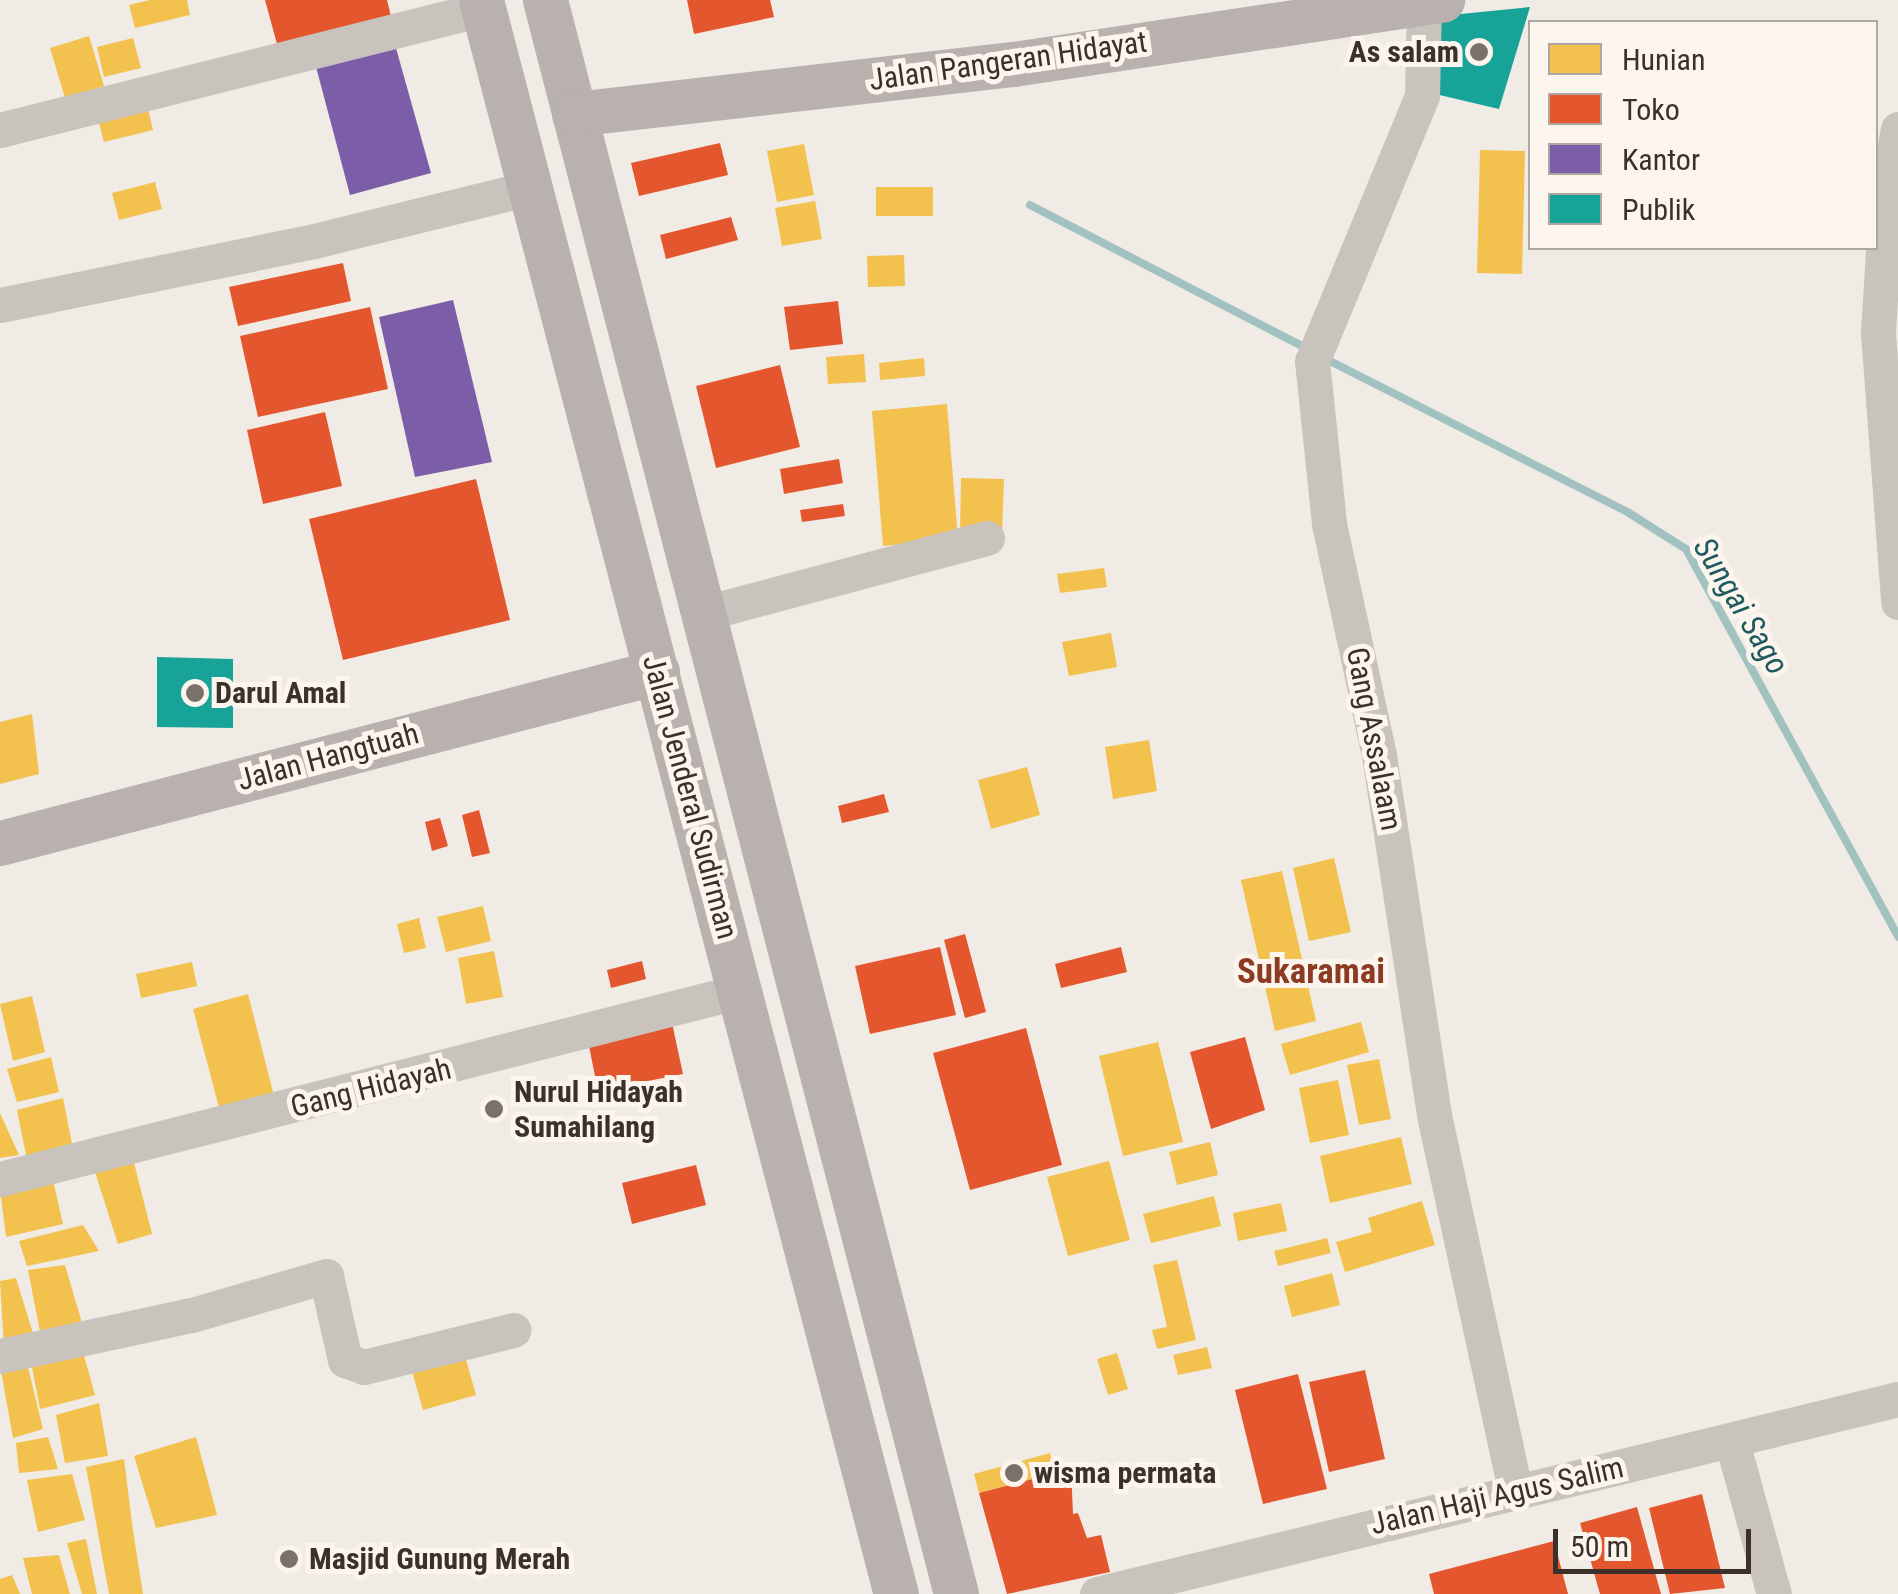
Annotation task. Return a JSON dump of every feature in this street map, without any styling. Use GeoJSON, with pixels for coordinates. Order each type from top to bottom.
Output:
{"type":"FeatureCollection","features":[{"type":"Feature","properties":{"kind":"main road","name":"Jalan Jenderal Sudirman"},"geometry":{"type":"LineString","coordinates":[[545,0],[956,1594]]}},
{"type":"Feature","properties":{"kind":"main road","name":"Jalan Pangeran Hidayat"},"geometry":{"type":"LineString","coordinates":[[574,114],[1014,64],[1433,1]]}},
{"type":"Feature","properties":{"kind":"main road","name":"Jalan Jenderal Sudirman"},"geometry":{"type":"LineString","coordinates":[[482,4],[896,1594]]}},
{"type":"Feature","properties":{"kind":"main road","name":"Jalan Hangtuah"},"geometry":{"type":"LineString","coordinates":[[0,842],[657,672]]}},
{"type":"Feature","properties":{"kind":"street","name":"Gang Assalaam"},"geometry":{"type":"LineString","coordinates":[[1433,1],[1422,96],[1312,361],[1330,524],[1379,755],[1434,1115],[1514,1490]]}},
{"type":"Feature","properties":{"kind":"street"},"geometry":{"type":"LineString","coordinates":[[0,130],[482,4]]}},
{"type":"Feature","properties":{"kind":"street"},"geometry":{"type":"LineString","coordinates":[[1898,130],[1887,185],[1878,332],[1898,602]]}},
{"type":"Feature","properties":{"kind":"street"},"geometry":{"type":"LineString","coordinates":[[0,305],[314,241],[530,188]]}},
{"type":"Feature","properties":{"kind":"street"},"geometry":{"type":"LineString","coordinates":[[701,614],[987,538]]}},
{"type":"Feature","properties":{"kind":"street","name":"Gang Hidayah"},"geometry":{"type":"LineString","coordinates":[[0,1179],[740,991]]}},
{"type":"Feature","properties":{"kind":"street"},"geometry":{"type":"LineString","coordinates":[[0,1356],[192,1316],[326,1276],[345,1360],[364,1367],[514,1330]]}},
{"type":"Feature","properties":{"kind":"street","name":"Jalan Haji Agus Salim"},"geometry":{"type":"LineString","coordinates":[[1097,1594],[1898,1400]]}},
{"type":"Feature","properties":{"kind":"street"},"geometry":{"type":"LineString","coordinates":[[1732,1442],[1774,1594]]}},
{"type":"Feature","properties":{"kind":"building: Hunian"},"geometry":{"type":"Polygon","coordinates":[[[150,0],[187,0],[190,15],[135,28],[129,5],[150,0]]]}},
{"type":"Feature","properties":{"kind":"building: Hunian"},"geometry":{"type":"Polygon","coordinates":[[[89,36],[104,86],[65,98],[50,48],[89,36]]]}},
{"type":"Feature","properties":{"kind":"building: Hunian"},"geometry":{"type":"Polygon","coordinates":[[[133,38],[141,68],[104,77],[97,47],[133,38]]]}},
{"type":"Feature","properties":{"kind":"building: Hunian"},"geometry":{"type":"Polygon","coordinates":[[[146,100],[153,130],[104,142],[96,112],[146,100]]]}},
{"type":"Feature","properties":{"kind":"building: Hunian"},"geometry":{"type":"Polygon","coordinates":[[[804,144],[814,195],[777,202],[767,151],[804,144]]]}},
{"type":"Feature","properties":{"kind":"building: Hunian"},"geometry":{"type":"Polygon","coordinates":[[[1480,150],[1525,151],[1522,274],[1477,273],[1480,150]]]}},
{"type":"Feature","properties":{"kind":"building: Hunian"},"geometry":{"type":"Polygon","coordinates":[[[155,182],[162,209],[119,220],[112,193],[155,182]]]}},
{"type":"Feature","properties":{"kind":"building: Hunian"},"geometry":{"type":"Polygon","coordinates":[[[876,187],[933,187],[933,216],[876,216],[876,187]]]}},
{"type":"Feature","properties":{"kind":"building: Hunian"},"geometry":{"type":"Polygon","coordinates":[[[815,201],[822,239],[782,246],[775,208],[815,201]]]}},
{"type":"Feature","properties":{"kind":"building: Hunian"},"geometry":{"type":"Polygon","coordinates":[[[904,255],[905,286],[868,287],[867,256],[904,255]]]}},
{"type":"Feature","properties":{"kind":"building: Hunian"},"geometry":{"type":"Polygon","coordinates":[[[864,354],[866,382],[828,384],[826,357],[864,354]]]}},
{"type":"Feature","properties":{"kind":"building: Hunian"},"geometry":{"type":"Polygon","coordinates":[[[924,358],[925,376],[880,380],[879,363],[924,358]]]}},
{"type":"Feature","properties":{"kind":"building: Hunian"},"geometry":{"type":"Polygon","coordinates":[[[947,404],[958,539],[883,546],[872,411],[947,404]]]}},
{"type":"Feature","properties":{"kind":"building: Hunian"},"geometry":{"type":"Polygon","coordinates":[[[961,478],[1004,479],[1002,534],[960,533],[961,478]]]}},
{"type":"Feature","properties":{"kind":"building: Hunian"},"geometry":{"type":"Polygon","coordinates":[[[1104,568],[1107,587],[1060,593],[1057,574],[1104,568]]]}},
{"type":"Feature","properties":{"kind":"building: Hunian"},"geometry":{"type":"Polygon","coordinates":[[[1111,633],[1117,667],[1069,676],[1062,642],[1111,633]]]}},
{"type":"Feature","properties":{"kind":"building: Hunian"},"geometry":{"type":"Polygon","coordinates":[[[32,714],[39,774],[0,784],[0,722],[32,714]]]}},
{"type":"Feature","properties":{"kind":"building: Hunian"},"geometry":{"type":"Polygon","coordinates":[[[1149,740],[1157,791],[1113,799],[1105,747],[1149,740]]]}},
{"type":"Feature","properties":{"kind":"building: Hunian"},"geometry":{"type":"Polygon","coordinates":[[[1027,767],[1040,815],[991,829],[978,780],[1027,767]]]}},
{"type":"Feature","properties":{"kind":"building: Hunian"},"geometry":{"type":"Polygon","coordinates":[[[1334,858],[1351,932],[1309,941],[1293,868],[1334,858]]]}},
{"type":"Feature","properties":{"kind":"building: Hunian"},"geometry":{"type":"Polygon","coordinates":[[[1282,871],[1316,1021],[1275,1031],[1241,880],[1282,871]]]}},
{"type":"Feature","properties":{"kind":"building: Hunian"},"geometry":{"type":"Polygon","coordinates":[[[483,906],[491,941],[446,952],[437,917],[483,906]]]}},
{"type":"Feature","properties":{"kind":"building: Hunian"},"geometry":{"type":"Polygon","coordinates":[[[419,918],[426,948],[404,953],[397,924],[419,918]]]}},
{"type":"Feature","properties":{"kind":"building: Hunian"},"geometry":{"type":"Polygon","coordinates":[[[494,951],[503,997],[466,1004],[458,958],[494,951]]]}},
{"type":"Feature","properties":{"kind":"building: Hunian"},"geometry":{"type":"Polygon","coordinates":[[[192,962],[197,986],[141,998],[136,974],[192,962]]]}},
{"type":"Feature","properties":{"kind":"building: Hunian"},"geometry":{"type":"Polygon","coordinates":[[[248,994],[275,1100],[221,1115],[193,1009],[248,994]]]}},
{"type":"Feature","properties":{"kind":"building: Hunian"},"geometry":{"type":"Polygon","coordinates":[[[32,996],[45,1052],[13,1061],[0,1004],[32,996]]]}},
{"type":"Feature","properties":{"kind":"building: Hunian"},"geometry":{"type":"Polygon","coordinates":[[[1361,1022],[1369,1052],[1290,1075],[1281,1044],[1361,1022]]]}},
{"type":"Feature","properties":{"kind":"building: Hunian"},"geometry":{"type":"Polygon","coordinates":[[[1158,1042],[1183,1142],[1123,1156],[1099,1056],[1158,1042]]]}},
{"type":"Feature","properties":{"kind":"building: Hunian"},"geometry":{"type":"Polygon","coordinates":[[[51,1057],[59,1092],[17,1102],[7,1069],[51,1057]]]}},
{"type":"Feature","properties":{"kind":"building: Hunian"},"geometry":{"type":"Polygon","coordinates":[[[1379,1059],[1391,1119],[1359,1125],[1347,1065],[1379,1059]]]}},
{"type":"Feature","properties":{"kind":"building: Hunian"},"geometry":{"type":"Polygon","coordinates":[[[1338,1080],[1349,1135],[1310,1143],[1299,1088],[1338,1080]]]}},
{"type":"Feature","properties":{"kind":"building: Hunian"},"geometry":{"type":"Polygon","coordinates":[[[63,1098],[73,1149],[27,1160],[17,1110],[63,1098]]]}},
{"type":"Feature","properties":{"kind":"building: Hunian"},"geometry":{"type":"Polygon","coordinates":[[[0,1113],[19,1155],[0,1158],[0,1113]]]}},
{"type":"Feature","properties":{"kind":"building: Hunian"},"geometry":{"type":"Polygon","coordinates":[[[1401,1137],[1412,1184],[1330,1203],[1320,1156],[1401,1137]]]}},
{"type":"Feature","properties":{"kind":"building: Hunian"},"geometry":{"type":"Polygon","coordinates":[[[1210,1142],[1218,1175],[1177,1185],[1169,1152],[1210,1142]]]}},
{"type":"Feature","properties":{"kind":"building: Hunian"},"geometry":{"type":"Polygon","coordinates":[[[133,1159],[152,1234],[118,1244],[94,1169],[133,1159]]]}},
{"type":"Feature","properties":{"kind":"building: Hunian"},"geometry":{"type":"Polygon","coordinates":[[[1109,1161],[1130,1240],[1068,1256],[1047,1177],[1109,1161]]]}},
{"type":"Feature","properties":{"kind":"building: Hunian"},"geometry":{"type":"Polygon","coordinates":[[[52,1176],[63,1224],[6,1237],[0,1189],[52,1176]]]}},
{"type":"Feature","properties":{"kind":"building: Hunian"},"geometry":{"type":"Polygon","coordinates":[[[1214,1196],[1221,1226],[1151,1243],[1143,1214],[1214,1196]]]}},
{"type":"Feature","properties":{"kind":"building: Hunian"},"geometry":{"type":"Polygon","coordinates":[[[1422,1201],[1435,1245],[1345,1272],[1336,1242],[1372,1232],[1368,1218],[1422,1201]]]}},
{"type":"Feature","properties":{"kind":"building: Hunian"},"geometry":{"type":"Polygon","coordinates":[[[1281,1203],[1287,1231],[1238,1241],[1233,1213],[1281,1203]]]}},
{"type":"Feature","properties":{"kind":"building: Hunian"},"geometry":{"type":"Polygon","coordinates":[[[83,1225],[99,1251],[27,1266],[19,1241],[83,1225]]]}},
{"type":"Feature","properties":{"kind":"building: Hunian"},"geometry":{"type":"Polygon","coordinates":[[[1327,1238],[1331,1253],[1278,1266],[1274,1251],[1327,1238]]]}},
{"type":"Feature","properties":{"kind":"building: Hunian"},"geometry":{"type":"Polygon","coordinates":[[[1177,1260],[1196,1340],[1157,1349],[1152,1330],[1167,1327],[1153,1265],[1177,1260]]]}},
{"type":"Feature","properties":{"kind":"building: Hunian"},"geometry":{"type":"Polygon","coordinates":[[[65,1265],[82,1323],[40,1332],[28,1270],[65,1265]]]}},
{"type":"Feature","properties":{"kind":"building: Hunian"},"geometry":{"type":"Polygon","coordinates":[[[1332,1273],[1340,1305],[1292,1317],[1284,1286],[1332,1273]]]}},
{"type":"Feature","properties":{"kind":"building: Hunian"},"geometry":{"type":"Polygon","coordinates":[[[16,1278],[35,1340],[4,1348],[0,1281],[16,1278]]]}},
{"type":"Feature","properties":{"kind":"building: Hunian"},"geometry":{"type":"Polygon","coordinates":[[[81,1345],[95,1395],[40,1409],[30,1357],[81,1345]]]}},
{"type":"Feature","properties":{"kind":"building: Hunian"},"geometry":{"type":"Polygon","coordinates":[[[1207,1347],[1212,1368],[1178,1375],[1173,1355],[1207,1347]]]}},
{"type":"Feature","properties":{"kind":"building: Hunian"},"geometry":{"type":"Polygon","coordinates":[[[1117,1353],[1128,1389],[1108,1395],[1097,1359],[1117,1353]]]}},
{"type":"Feature","properties":{"kind":"building: Hunian"},"geometry":{"type":"Polygon","coordinates":[[[465,1356],[476,1395],[423,1410],[410,1364],[465,1356]]]}},
{"type":"Feature","properties":{"kind":"building: Hunian"},"geometry":{"type":"Polygon","coordinates":[[[26,1359],[43,1429],[13,1438],[0,1365],[26,1359]]]}},
{"type":"Feature","properties":{"kind":"building: Hunian"},"geometry":{"type":"Polygon","coordinates":[[[99,1403],[108,1456],[65,1463],[56,1415],[99,1403]]]}},
{"type":"Feature","properties":{"kind":"building: Hunian"},"geometry":{"type":"Polygon","coordinates":[[[48,1437],[58,1469],[19,1473],[16,1443],[48,1437]]]}},
{"type":"Feature","properties":{"kind":"building: Hunian"},"geometry":{"type":"Polygon","coordinates":[[[196,1437],[217,1515],[156,1528],[134,1456],[196,1437]]]}},
{"type":"Feature","properties":{"kind":"building: Hunian","name":"wisma permata"},"geometry":{"type":"Polygon","coordinates":[[[1050,1453],[1054,1473],[979,1493],[974,1474],[1050,1453]]]}},
{"type":"Feature","properties":{"kind":"building: Hunian"},"geometry":{"type":"Polygon","coordinates":[[[124,1459],[143,1594],[109,1594],[86,1467],[124,1459]]]}},
{"type":"Feature","properties":{"kind":"building: Hunian"},"geometry":{"type":"Polygon","coordinates":[[[72,1474],[85,1520],[38,1532],[27,1480],[72,1474]]]}},
{"type":"Feature","properties":{"kind":"building: Hunian"},"geometry":{"type":"Polygon","coordinates":[[[86,1539],[97,1594],[82,1594],[67,1543],[86,1539]]]}},
{"type":"Feature","properties":{"kind":"building: Hunian"},"geometry":{"type":"Polygon","coordinates":[[[59,1555],[70,1594],[32,1594],[23,1558],[59,1555]]]}},
{"type":"Feature","properties":{"kind":"building: Hunian"},"geometry":{"type":"Polygon","coordinates":[[[12,1575],[20,1594],[0,1594],[0,1579],[12,1575]]]}},
{"type":"Feature","properties":{"kind":"building: Toko"},"geometry":{"type":"Polygon","coordinates":[[[265,0],[387,0],[393,25],[280,55],[265,0]]]}},
{"type":"Feature","properties":{"kind":"building: Toko"},"geometry":{"type":"Polygon","coordinates":[[[687,0],[770,0],[774,17],[694,34],[687,0]]]}},
{"type":"Feature","properties":{"kind":"building: Toko"},"geometry":{"type":"Polygon","coordinates":[[[720,143],[728,175],[639,196],[631,163],[720,143]]]}},
{"type":"Feature","properties":{"kind":"building: Toko"},"geometry":{"type":"Polygon","coordinates":[[[731,217],[738,240],[666,259],[660,235],[731,217]]]}},
{"type":"Feature","properties":{"kind":"building: Toko"},"geometry":{"type":"Polygon","coordinates":[[[343,263],[351,301],[238,326],[229,287],[343,263]]]}},
{"type":"Feature","properties":{"kind":"building: Toko"},"geometry":{"type":"Polygon","coordinates":[[[838,301],[843,344],[790,350],[784,307],[838,301]]]}},
{"type":"Feature","properties":{"kind":"building: Toko"},"geometry":{"type":"Polygon","coordinates":[[[370,307],[388,389],[258,417],[240,336],[370,307]]]}},
{"type":"Feature","properties":{"kind":"building: Toko"},"geometry":{"type":"Polygon","coordinates":[[[780,365],[800,447],[716,468],[696,386],[780,365]]]}},
{"type":"Feature","properties":{"kind":"building: Toko"},"geometry":{"type":"Polygon","coordinates":[[[325,412],[342,486],[263,504],[247,430],[325,412]]]}},
{"type":"Feature","properties":{"kind":"building: Toko"},"geometry":{"type":"Polygon","coordinates":[[[839,459],[843,483],[784,494],[780,469],[839,459]]]}},
{"type":"Feature","properties":{"kind":"building: Toko"},"geometry":{"type":"Polygon","coordinates":[[[476,479],[510,620],[343,660],[309,519],[476,479]]]}},
{"type":"Feature","properties":{"kind":"building: Toko"},"geometry":{"type":"Polygon","coordinates":[[[843,504],[845,516],[802,522],[800,510],[843,504]]]}},
{"type":"Feature","properties":{"kind":"building: Toko"},"geometry":{"type":"Polygon","coordinates":[[[884,794],[889,812],[842,823],[838,806],[884,794]]]}},
{"type":"Feature","properties":{"kind":"building: Toko"},"geometry":{"type":"Polygon","coordinates":[[[479,810],[490,853],[472,857],[462,815],[479,810]]]}},
{"type":"Feature","properties":{"kind":"building: Toko"},"geometry":{"type":"Polygon","coordinates":[[[440,818],[448,846],[432,851],[425,822],[440,818]]]}},
{"type":"Feature","properties":{"kind":"building: Toko"},"geometry":{"type":"Polygon","coordinates":[[[965,934],[986,1012],[965,1018],[944,940],[965,934]]]}},
{"type":"Feature","properties":{"kind":"building: Toko"},"geometry":{"type":"Polygon","coordinates":[[[940,947],[956,1015],[870,1034],[855,966],[940,947]]]}},
{"type":"Feature","properties":{"kind":"building: Toko"},"geometry":{"type":"Polygon","coordinates":[[[1121,947],[1127,972],[1061,988],[1055,964],[1121,947]]]}},
{"type":"Feature","properties":{"kind":"building: Toko"},"geometry":{"type":"Polygon","coordinates":[[[642,961],[646,979],[611,988],[607,970],[642,961]]]}},
{"type":"Feature","properties":{"kind":"building: Toko"},"geometry":{"type":"Polygon","coordinates":[[[672,1023],[683,1074],[598,1091],[588,1041],[672,1023]]]}},
{"type":"Feature","properties":{"kind":"building: Toko"},"geometry":{"type":"Polygon","coordinates":[[[1026,1028],[1062,1165],[970,1190],[933,1053],[1026,1028]]]}},
{"type":"Feature","properties":{"kind":"building: Toko"},"geometry":{"type":"Polygon","coordinates":[[[1245,1037],[1265,1110],[1211,1129],[1190,1052],[1245,1037]]]}},
{"type":"Feature","properties":{"kind":"building: Toko"},"geometry":{"type":"Polygon","coordinates":[[[696,1165],[706,1205],[632,1224],[622,1183],[696,1165]]]}},
{"type":"Feature","properties":{"kind":"building: Toko"},"geometry":{"type":"Polygon","coordinates":[[[1365,1370],[1385,1459],[1329,1472],[1309,1382],[1365,1370]]]}},
{"type":"Feature","properties":{"kind":"building: Toko"},"geometry":{"type":"Polygon","coordinates":[[[1298,1374],[1327,1489],[1263,1504],[1235,1390],[1298,1374]]]}},
{"type":"Feature","properties":{"kind":"building: Toko"},"geometry":{"type":"Polygon","coordinates":[[[1071,1469],[1073,1514],[1078,1513],[1087,1538],[1101,1535],[1110,1572],[1007,1594],[979,1493],[1071,1469]]]}},
{"type":"Feature","properties":{"kind":"building: Toko"},"geometry":{"type":"Polygon","coordinates":[[[1702,1494],[1725,1588],[1670,1594],[1649,1508],[1702,1494]]]}},
{"type":"Feature","properties":{"kind":"building: Toko"},"geometry":{"type":"Polygon","coordinates":[[[1637,1507],[1661,1594],[1600,1594],[1580,1523],[1637,1507]]]}},
{"type":"Feature","properties":{"kind":"building: Toko"},"geometry":{"type":"Polygon","coordinates":[[[1554,1541],[1568,1594],[1434,1594],[1429,1574],[1554,1541]]]}},
{"type":"Feature","properties":{"kind":"building: Kantor"},"geometry":{"type":"Polygon","coordinates":[[[394,41],[431,173],[350,195],[315,63],[394,41]]]}},
{"type":"Feature","properties":{"kind":"building: Kantor"},"geometry":{"type":"Polygon","coordinates":[[[453,300],[492,462],[415,477],[379,317],[453,300]]]}},
{"type":"Feature","properties":{"kind":"building: Publik"},"geometry":{"type":"Polygon","coordinates":[[[1530,7],[1499,109],[1431,93],[1431,17],[1530,7]]]}},
{"type":"Feature","properties":{"kind":"building: Publik","name":"Darul Amal"},"geometry":{"type":"Polygon","coordinates":[[[157,657],[233,659],[233,728],[157,727],[157,657]]]}},
{"type":"Feature","properties":{"kind":"waterway","name":"Sungai Sago"},"geometry":{"type":"LineString","coordinates":[[1030,205],[1306,348]]}},
{"type":"Feature","properties":{"kind":"waterway","name":"Sungai Sago"},"geometry":{"type":"LineString","coordinates":[[1324,358],[1629,513],[1686,549],[1898,937]]}},
{"type":"Feature","properties":{"kind":"place","name":"As salam"},"geometry":{"type":"Point","coordinates":[1479,52]}},
{"type":"Feature","properties":{"kind":"place","name":"Darul Amal"},"geometry":{"type":"Point","coordinates":[195,693]}},
{"type":"Feature","properties":{"kind":"place","name":"Nurul Hidayah Sumahilang"},"geometry":{"type":"Point","coordinates":[494,1109]}},
{"type":"Feature","properties":{"kind":"place","name":"wisma permata"},"geometry":{"type":"Point","coordinates":[1014,1473]}},
{"type":"Feature","properties":{"kind":"place","name":"Masjid Gunung Merah"},"geometry":{"type":"Point","coordinates":[289,1559]}},
{"type":"Feature","properties":{"kind":"district","name":"Sukaramai"},"geometry":{"type":"Point","coordinates":[1311,972]}}]}
